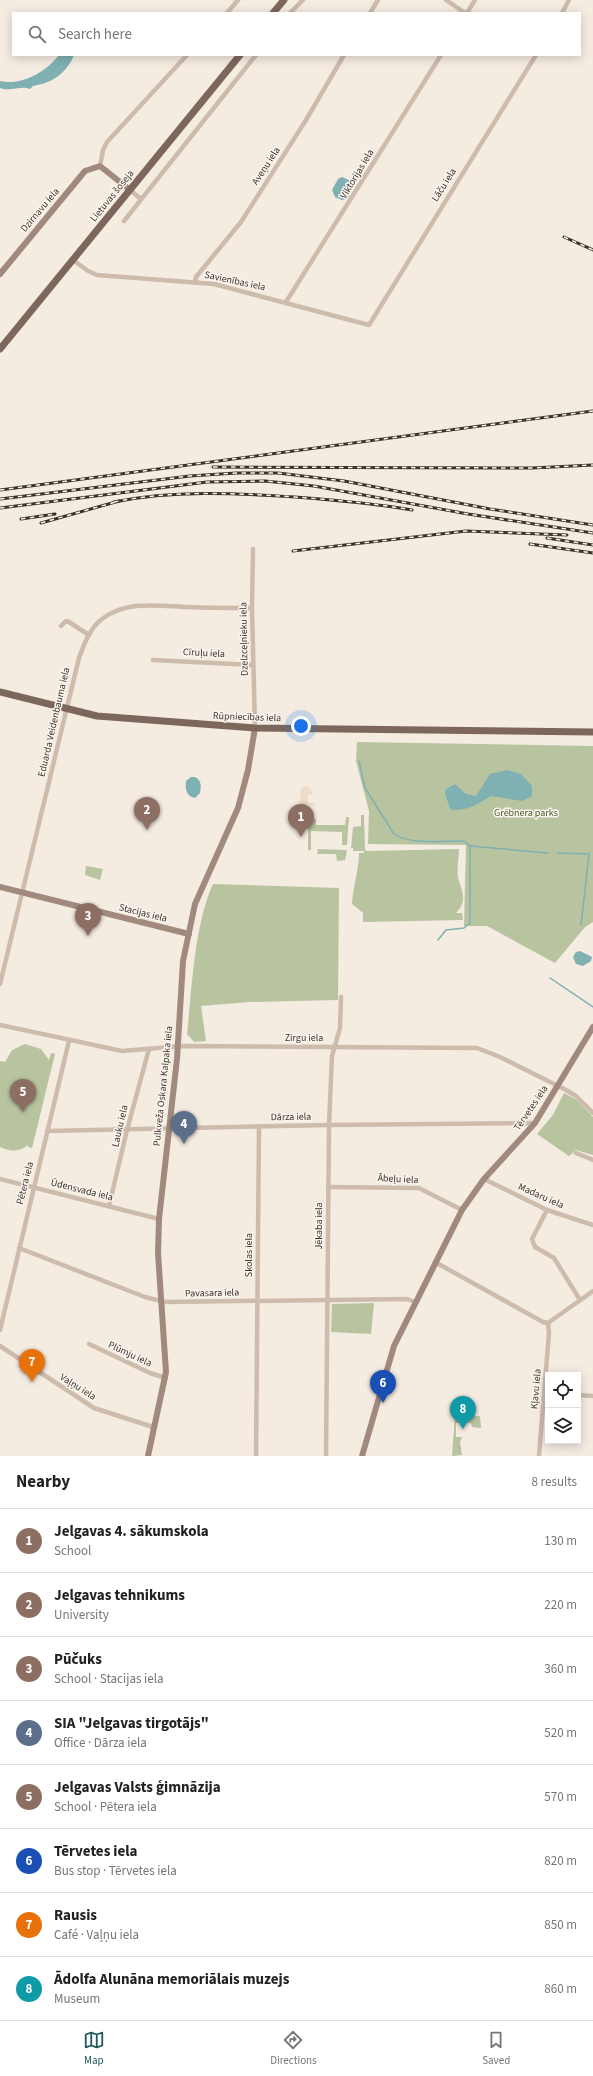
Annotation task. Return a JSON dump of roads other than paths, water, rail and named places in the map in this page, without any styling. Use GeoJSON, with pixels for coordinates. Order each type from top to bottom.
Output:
{"type":"FeatureCollection","features":[{"type":"Feature","properties":{"kind":"main road"},"geometry":{"type":"LineString","coordinates":[[274,12],[284,0]]}},
{"type":"Feature","properties":{"kind":"main road","name":"Lietuvas šoseja"},"geometry":{"type":"LineString","coordinates":[[0,349],[239,56]]}},
{"type":"Feature","properties":{"kind":"main road","name":"Rūpniecības iela"},"geometry":{"type":"LineString","coordinates":[[0,692],[67,710],[97,716],[255,728],[593,732]]}},
{"type":"Feature","properties":{"kind":"street"},"geometry":{"type":"LineString","coordinates":[[228,12],[238,0]]}},
{"type":"Feature","properties":{"kind":"street"},"geometry":{"type":"LineString","coordinates":[[291,12],[303,0]]}},
{"type":"Feature","properties":{"kind":"street"},"geometry":{"type":"LineString","coordinates":[[371,12],[378,0]]}},
{"type":"Feature","properties":{"kind":"street"},"geometry":{"type":"LineString","coordinates":[[446,0],[464,12]]}},
{"type":"Feature","properties":{"kind":"street"},"geometry":{"type":"LineString","coordinates":[[467,12],[475,0]]}},
{"type":"Feature","properties":{"kind":"street"},"geometry":{"type":"LineString","coordinates":[[563,12],[569,0]]}},
{"type":"Feature","properties":{"kind":"street"},"geometry":{"type":"LineString","coordinates":[[141,199],[100,166],[103,150],[107,142],[187,56]]}},
{"type":"Feature","properties":{"kind":"street"},"geometry":{"type":"LineString","coordinates":[[124,220],[255,56]]}},
{"type":"Feature","properties":{"kind":"street","name":"Aveņu iela"},"geometry":{"type":"LineString","coordinates":[[195,282],[196,277],[241,222],[306,120],[343,56]]}},
{"type":"Feature","properties":{"kind":"street","name":"Viktorijas iela"},"geometry":{"type":"LineString","coordinates":[[286,302],[440,56]]}},
{"type":"Feature","properties":{"kind":"street","name":"Lāču iela"},"geometry":{"type":"LineString","coordinates":[[369,325],[535,56]]}},
{"type":"Feature","properties":{"kind":"street","name":"Dzirnavu iela"},"geometry":{"type":"LineString","coordinates":[[0,274],[85,171],[100,166]]}},
{"type":"Feature","properties":{"kind":"street","name":"Savienības iela"},"geometry":{"type":"LineString","coordinates":[[73,260],[88,271],[97,274],[195,282],[227,287],[369,325]]}},
{"type":"Feature","properties":{"kind":"street","name":"Dzelzceļnieku iela"},"geometry":{"type":"LineString","coordinates":[[253,549],[252,608],[255,728]]}},
{"type":"Feature","properties":{"kind":"street","name":"Eduarda Veidenbauma iela"},"geometry":{"type":"LineString","coordinates":[[0,984],[79,658],[89,635],[95,626],[108,614],[131,606],[158,605],[252,608]]}},
{"type":"Feature","properties":{"kind":"street"},"geometry":{"type":"LineString","coordinates":[[61,626],[66,621],[89,635]]}},
{"type":"Feature","properties":{"kind":"street","name":"Cīruļu iela"},"geometry":{"type":"LineString","coordinates":[[153,660],[253,665]]}},
{"type":"Feature","properties":{"kind":"street","name":"Pulkveža Oskara Kalpaka iela"},"geometry":{"type":"LineString","coordinates":[[148,1456],[153,1427],[166,1378],[158,1253],[160,1219],[178,1047],[183,961],[198,897],[238,808],[248,770],[255,728]]}},
{"type":"Feature","properties":{"kind":"street","name":"Stacijas iela"},"geometry":{"type":"LineString","coordinates":[[0,887],[189,934]]}},
{"type":"Feature","properties":{"kind":"street","name":"Jēkaba iela"},"geometry":{"type":"LineString","coordinates":[[326,1456],[329,1125],[334,1047],[340,1028],[341,997]]}},
{"type":"Feature","properties":{"kind":"street","name":"Zirgu iela"},"geometry":{"type":"LineString","coordinates":[[0,1025],[115,1051],[178,1047],[476,1048],[493,1053],[576,1096],[593,1113]]}},
{"type":"Feature","properties":{"kind":"street","name":"Tērvetes iela"},"geometry":{"type":"LineString","coordinates":[[362,1456],[394,1346],[462,1210],[484,1178],[535,1123],[593,1027]]}},
{"type":"Feature","properties":{"kind":"street","name":"Pētera iela"},"geometry":{"type":"LineString","coordinates":[[0,1330],[69,1040]]}},
{"type":"Feature","properties":{"kind":"street","name":"Lauku iela"},"geometry":{"type":"LineString","coordinates":[[109,1206],[127,1130],[149,1049]]}},
{"type":"Feature","properties":{"kind":"street","name":"Dārza iela"},"geometry":{"type":"LineString","coordinates":[[47,1131],[260,1126],[535,1123]]}},
{"type":"Feature","properties":{"kind":"street","name":"Skolas iela"},"geometry":{"type":"LineString","coordinates":[[256,1456],[260,1126]]}},
{"type":"Feature","properties":{"kind":"street"},"geometry":{"type":"LineString","coordinates":[[576,1153],[593,1160]]}},
{"type":"Feature","properties":{"kind":"street","name":"Madaru iela"},"geometry":{"type":"LineString","coordinates":[[484,1178],[547,1210],[593,1224]]}},
{"type":"Feature","properties":{"kind":"street","name":"Ūdensvada iela"},"geometry":{"type":"LineString","coordinates":[[0,1180],[160,1219]]}},
{"type":"Feature","properties":{"kind":"street","name":"Ābeļu iela"},"geometry":{"type":"LineString","coordinates":[[328,1187],[419,1188],[462,1210]]}},
{"type":"Feature","properties":{"kind":"street"},"geometry":{"type":"LineString","coordinates":[[547,1210],[532,1240],[535,1247],[554,1258],[580,1300]]}},
{"type":"Feature","properties":{"kind":"street","name":"Pavasara iela"},"geometry":{"type":"LineString","coordinates":[[19,1248],[161,1302],[407,1299],[415,1302]]}},
{"type":"Feature","properties":{"kind":"street"},"geometry":{"type":"LineString","coordinates":[[435,1262],[535,1319],[548,1323],[593,1291]]}},
{"type":"Feature","properties":{"kind":"street","name":"Kļavu iela"},"geometry":{"type":"LineString","coordinates":[[548,1323],[548,1372]]}},
{"type":"Feature","properties":{"kind":"street","name":"Plūmju iela"},"geometry":{"type":"LineString","coordinates":[[88,1344],[150,1373],[166,1378]]}},
{"type":"Feature","properties":{"kind":"street","name":"Vaļņu iela"},"geometry":{"type":"LineString","coordinates":[[0,1346],[94,1408],[153,1427]]}},
{"type":"Feature","properties":{"kind":"street"},"geometry":{"type":"LineString","coordinates":[[581,1395],[593,1396]]}},
{"type":"Feature","properties":{"kind":"street","name":"Kļavu iela"},"geometry":{"type":"LineString","coordinates":[[539,1456],[545,1408]]}},
{"type":"Feature","properties":{"kind":"water"},"geometry":{"type":"Polygon","coordinates":[[[58,56],[74,56],[63,72],[46,83],[33,86],[30,89],[0,88],[0,81],[8,82],[25,79],[40,72],[58,56]]]}},
{"type":"Feature","properties":{"kind":"water"},"geometry":{"type":"Polygon","coordinates":[[[342,177],[351,181],[353,187],[348,198],[342,200],[335,197],[332,190],[338,179],[342,177]]]}},
{"type":"Feature","properties":{"kind":"water"},"geometry":{"type":"Polygon","coordinates":[[[507,770],[521,774],[532,786],[532,796],[522,801],[491,796],[477,804],[461,810],[450,809],[445,793],[446,789],[455,784],[466,794],[476,796],[490,774],[507,770]]]}},
{"type":"Feature","properties":{"kind":"water"},"geometry":{"type":"Polygon","coordinates":[[[191,777],[195,777],[199,780],[201,788],[200,793],[195,798],[188,794],[186,789],[186,781],[191,777]]]}},
{"type":"Feature","properties":{"kind":"water"},"geometry":{"type":"Polygon","coordinates":[[[580,951],[592,957],[591,961],[583,966],[576,964],[573,957],[576,952],[580,951]]]}},
{"type":"Feature","properties":{"kind":"waterway"},"geometry":{"type":"LineString","coordinates":[[359,761],[365,788],[394,834],[409,840],[418,841],[464,841],[470,846],[470,923],[464,928],[446,930],[438,940]]}},
{"type":"Feature","properties":{"kind":"waterway"},"geometry":{"type":"LineString","coordinates":[[470,846],[548,853]]}},
{"type":"Feature","properties":{"kind":"waterway"},"geometry":{"type":"LineString","coordinates":[[558,853],[589,854],[581,925]]}},
{"type":"Feature","properties":{"kind":"waterway"},"geometry":{"type":"LineString","coordinates":[[550,978],[593,1007]]}},
{"type":"Feature","properties":{"kind":"railway"},"geometry":{"type":"LineString","coordinates":[[564,237],[593,250]]}},
{"type":"Feature","properties":{"kind":"railway"},"geometry":{"type":"LineString","coordinates":[[0,490],[593,411]]}},
{"type":"Feature","properties":{"kind":"railway"},"geometry":{"type":"LineString","coordinates":[[213,467],[532,468],[593,465]]}},
{"type":"Feature","properties":{"kind":"railway"},"geometry":{"type":"LineString","coordinates":[[0,499],[190,476],[236,473],[278,473],[344,481],[490,509],[593,525]]}},
{"type":"Feature","properties":{"kind":"railway"},"geometry":{"type":"LineString","coordinates":[[0,508],[207,482],[265,481],[314,486],[468,514],[593,533]]}},
{"type":"Feature","properties":{"kind":"railway"},"geometry":{"type":"LineString","coordinates":[[114,502],[136,498],[181,494],[226,494],[339,501],[383,505],[412,510]]}},
{"type":"Feature","properties":{"kind":"railway"},"geometry":{"type":"LineString","coordinates":[[41,523],[119,501]]}},
{"type":"Feature","properties":{"kind":"railway"},"geometry":{"type":"LineString","coordinates":[[21,519],[55,514]]}},
{"type":"Feature","properties":{"kind":"railway"},"geometry":{"type":"LineString","coordinates":[[293,551],[466,531],[567,535]]}},
{"type":"Feature","properties":{"kind":"railway"},"geometry":{"type":"LineString","coordinates":[[547,538],[593,545]]}},
{"type":"Feature","properties":{"kind":"railway"},"geometry":{"type":"LineString","coordinates":[[530,544],[593,553]]}},
{"type":"Feature","properties":{"kind":"place","name":"Jelgavas tehnikums"},"geometry":{"type":"Point","coordinates":[147,830]}},
{"type":"Feature","properties":{"kind":"place","name":"Jelgavas 4. sākumskola"},"geometry":{"type":"Point","coordinates":[301,837]}},
{"type":"Feature","properties":{"kind":"place","name":"Pūčuks"},"geometry":{"type":"Point","coordinates":[88,936]}},
{"type":"Feature","properties":{"kind":"place","name":"Jelgavas Valsts ģimnāzija"},"geometry":{"type":"Point","coordinates":[23,1112]}},
{"type":"Feature","properties":{"kind":"place","name":"SIA \"Jelgavas tirgotājs\""},"geometry":{"type":"Point","coordinates":[184,1144]}},
{"type":"Feature","properties":{"kind":"place","name":"Rausis"},"geometry":{"type":"Point","coordinates":[32,1382]}},
{"type":"Feature","properties":{"kind":"place","name":"Tērvetes iela"},"geometry":{"type":"Point","coordinates":[383,1403]}},
{"type":"Feature","properties":{"kind":"place","name":"Ādolfa Alunāna memoriālais muzejs"},"geometry":{"type":"Point","coordinates":[463,1429]}},
{"type":"Feature","properties":{"kind":"park label","name":"Grēbnera parks"},"geometry":{"type":"Point","coordinates":[526,813]}}]}
